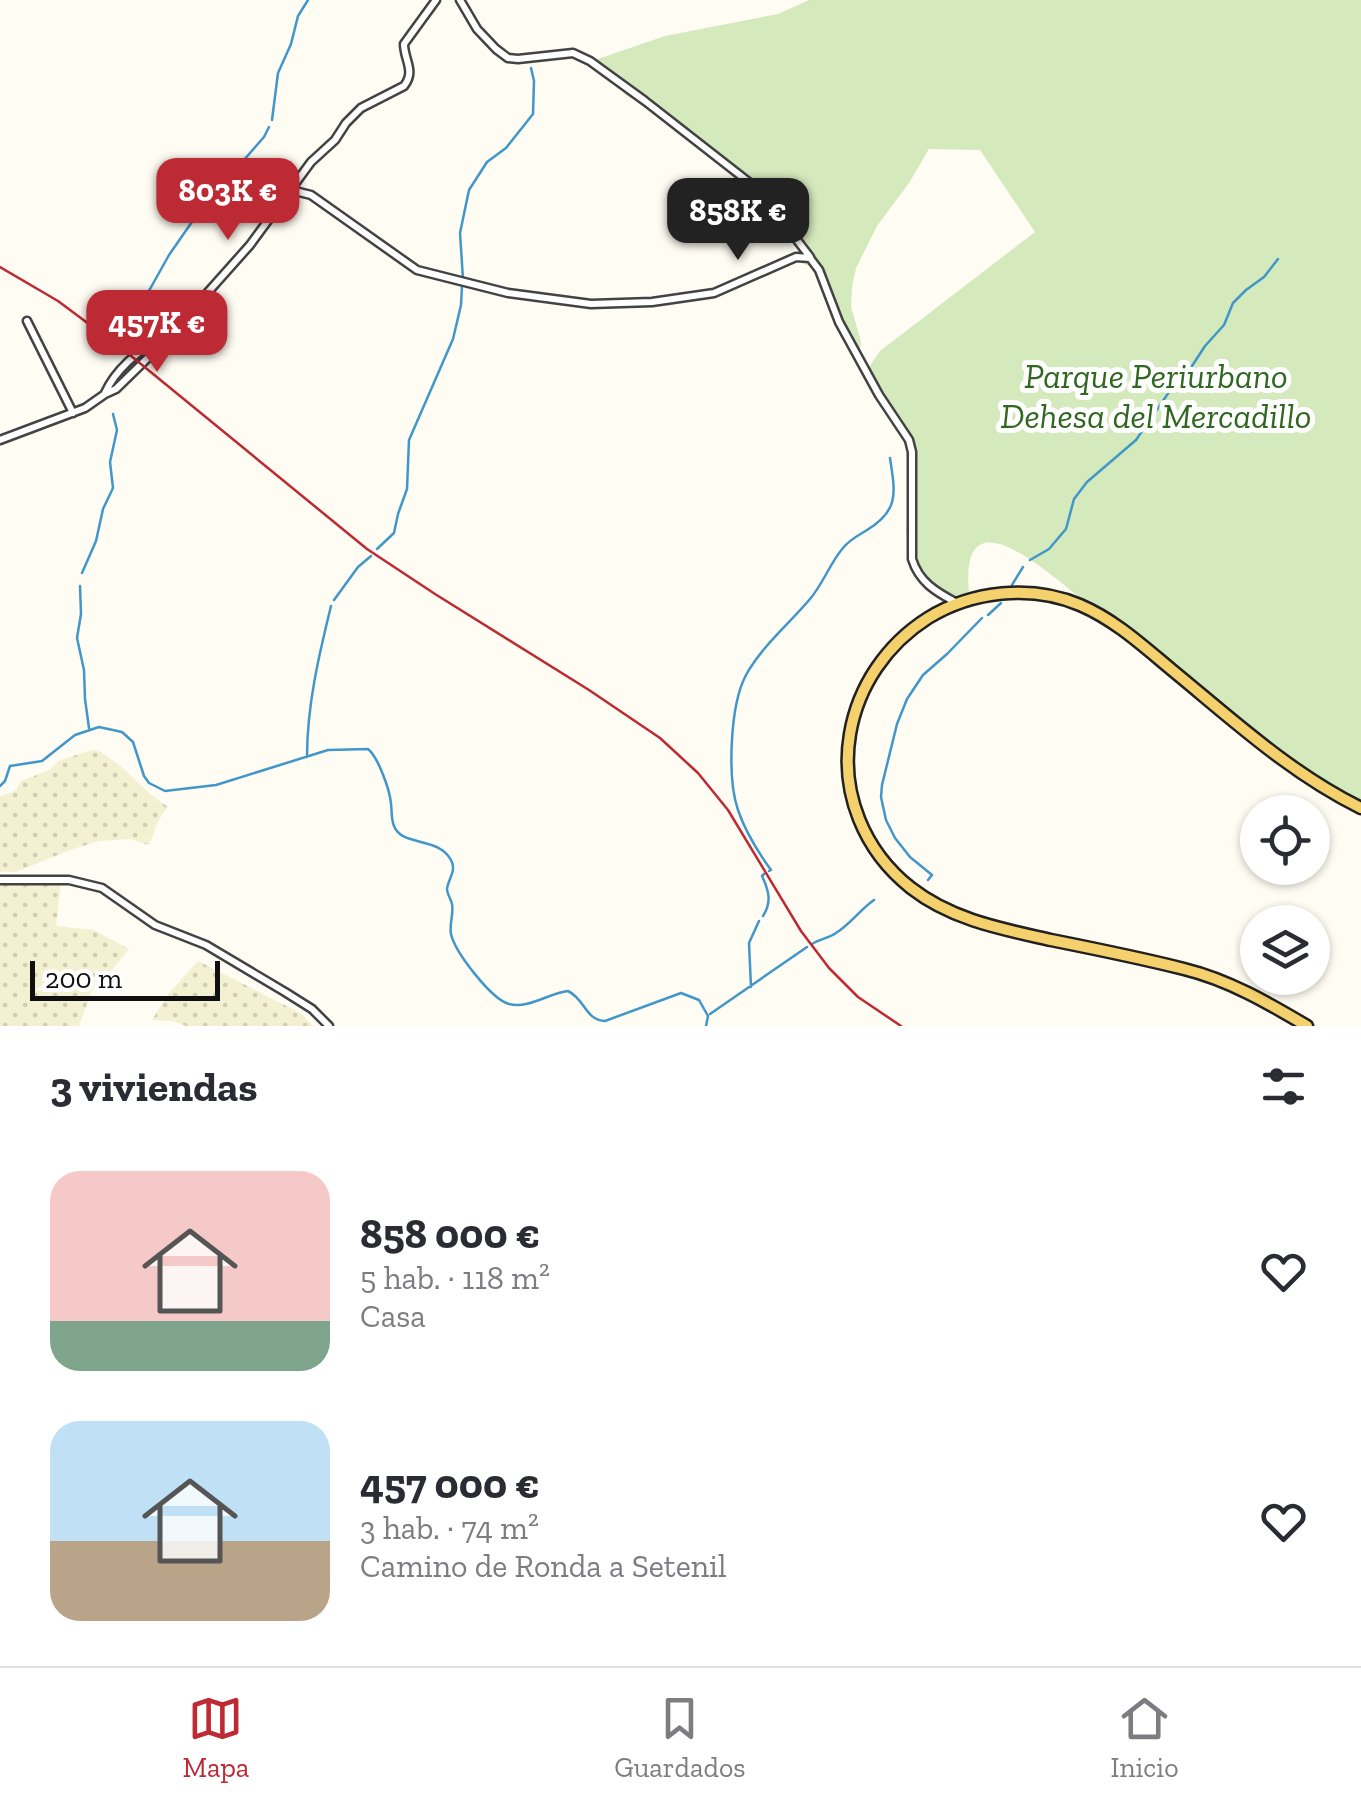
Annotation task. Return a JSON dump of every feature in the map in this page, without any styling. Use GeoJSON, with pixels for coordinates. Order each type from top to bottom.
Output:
{"type":"FeatureCollection","features":[{"type":"Feature","properties":{"kind":"main road"},"geometry":{"type":"LineString","coordinates":[[1307,1026],[1241,988],[1188,970],[970,920],[929,901],[878,855],[859,820],[850,786],[848,746],[857,708],[872,674],[892,647],[913,628],[957,603],[984,595],[1032,593],[1077,603],[1116,623],[1280,759],[1332,794],[1361,808]]}},
{"type":"Feature","properties":{"kind":"street"},"geometry":{"type":"LineString","coordinates":[[0,440],[85,408],[138,370],[250,245],[311,162],[335,140],[346,123],[361,108],[400,90],[410,69],[404,44],[436,0]]}},
{"type":"Feature","properties":{"kind":"street"},"geometry":{"type":"LineString","coordinates":[[460,0],[478,29],[508,58],[573,53],[590,61],[760,190],[819,270],[839,322],[908,440],[912,468],[912,559],[922,580],[957,603]]}},
{"type":"Feature","properties":{"kind":"street"},"geometry":{"type":"LineString","coordinates":[[291,190],[311,195],[418,270],[508,293],[591,304],[652,302],[714,293],[796,257],[810,258]]}},
{"type":"Feature","properties":{"kind":"street"},"geometry":{"type":"LineString","coordinates":[[105,394],[130,359],[181,320]]}},
{"type":"Feature","properties":{"kind":"street"},"geometry":{"type":"LineString","coordinates":[[26,322],[73,413]]}},
{"type":"Feature","properties":{"kind":"street"},"geometry":{"type":"LineString","coordinates":[[0,880],[48,878],[102,888],[155,925],[206,945],[285,992],[330,1026]]}},
{"type":"Feature","properties":{"kind":"shaded area"},"geometry":{"type":"Polygon","coordinates":[[[92,750],[123,768],[168,807],[149,845],[130,839],[99,841],[16,872],[0,872],[0,796],[15,791],[21,781],[50,770],[58,761],[92,750]]]}},
{"type":"Feature","properties":{"kind":"shaded area"},"geometry":{"type":"Polygon","coordinates":[[[0,882],[61,884],[56,926],[94,930],[129,949],[100,985],[94,985],[79,1026],[0,1026],[0,882]]]}},
{"type":"Feature","properties":{"kind":"shaded area"},"geometry":{"type":"Polygon","coordinates":[[[198,961],[302,1014],[313,1026],[186,1026],[152,1020],[169,993],[198,961]]]}},
{"type":"Feature","properties":{"kind":"green space","name":"Parque Periurbano Dehesa del Mercadillo"},"geometry":{"type":"Polygon","coordinates":[[[809,0],[1361,0],[1361,801],[1330,787],[1283,755],[1117,620],[1010,548],[992,543],[978,546],[970,562],[969,592],[947,600],[922,579],[906,531],[911,457],[867,370],[880,351],[1035,232],[980,150],[929,149],[877,226],[856,268],[851,307],[861,341],[859,358],[824,280],[814,268],[802,263],[805,251],[765,187],[674,119],[627,96],[592,61],[665,36],[778,14],[809,0]]]}},
{"type":"Feature","properties":{"kind":"waterway"},"geometry":{"type":"LineString","coordinates":[[272,120],[278,73],[298,16],[308,0]]}},
{"type":"Feature","properties":{"kind":"waterway"},"geometry":{"type":"LineString","coordinates":[[463,279],[460,233],[469,190],[487,162],[506,148],[533,114],[531,68]]}},
{"type":"Feature","properties":{"kind":"waterway"},"geometry":{"type":"LineString","coordinates":[[236,169],[269,127]]}},
{"type":"Feature","properties":{"kind":"waterway"},"geometry":{"type":"LineString","coordinates":[[132,338],[124,327],[169,255],[228,176]]}},
{"type":"Feature","properties":{"kind":"waterway"},"geometry":{"type":"LineString","coordinates":[[1030,560],[1049,549],[1066,529],[1074,499],[1087,482],[1136,440],[1178,379],[1224,325],[1233,303],[1264,277],[1278,259]]}},
{"type":"Feature","properties":{"kind":"waterway"},"geometry":{"type":"LineString","coordinates":[[377,549],[394,533],[407,489],[409,440],[453,339],[462,286]]}},
{"type":"Feature","properties":{"kind":"waterway"},"geometry":{"type":"LineString","coordinates":[[82,573],[113,488],[110,462],[117,430],[113,414]]}},
{"type":"Feature","properties":{"kind":"waterway"},"geometry":{"type":"LineString","coordinates":[[769,871],[744,826],[735,796],[732,742],[736,704],[746,675],[760,654],[815,593],[843,548],[885,515],[894,490],[890,458]]}},
{"type":"Feature","properties":{"kind":"waterway"},"geometry":{"type":"LineString","coordinates":[[334,600],[371,556]]}},
{"type":"Feature","properties":{"kind":"waterway"},"geometry":{"type":"LineString","coordinates":[[1012,585],[1023,567]]}},
{"type":"Feature","properties":{"kind":"waterway"},"geometry":{"type":"LineString","coordinates":[[80,586],[77,638],[89,728]]}},
{"type":"Feature","properties":{"kind":"waterway"},"geometry":{"type":"LineString","coordinates":[[988,615],[1001,603]]}},
{"type":"Feature","properties":{"kind":"waterway"},"geometry":{"type":"LineString","coordinates":[[307,757],[311,699],[331,606]]}},
{"type":"Feature","properties":{"kind":"waterway"},"geometry":{"type":"LineString","coordinates":[[928,880],[932,875],[910,857],[886,820],[882,785],[907,699],[923,675],[982,618]]}},
{"type":"Feature","properties":{"kind":"waterway"},"geometry":{"type":"LineString","coordinates":[[0,786],[10,766],[42,761],[75,735],[99,727],[122,732],[133,742],[144,776],[165,791],[216,785],[328,750],[368,749],[386,783],[398,833],[438,848],[451,860],[453,871],[447,889],[452,908],[451,934],[466,963],[493,993],[516,1005],[568,991],[593,1017],[605,1021],[681,993],[699,1000],[708,1016],[706,1026]]}},
{"type":"Feature","properties":{"kind":"waterway"},"geometry":{"type":"LineString","coordinates":[[763,916],[768,901],[764,874]]}},
{"type":"Feature","properties":{"kind":"waterway"},"geometry":{"type":"LineString","coordinates":[[812,944],[841,930],[874,900]]}},
{"type":"Feature","properties":{"kind":"waterway"},"geometry":{"type":"LineString","coordinates":[[751,987],[749,943],[759,921]]}},
{"type":"Feature","properties":{"kind":"waterway"},"geometry":{"type":"LineString","coordinates":[[710,1014],[807,947]]}},
{"type":"Feature","properties":{"kind":"railway"},"geometry":{"type":"LineString","coordinates":[[0,267],[58,301],[125,351],[367,549],[660,738],[698,773],[728,810],[801,931],[829,968],[858,997],[901,1026]]}}]}
